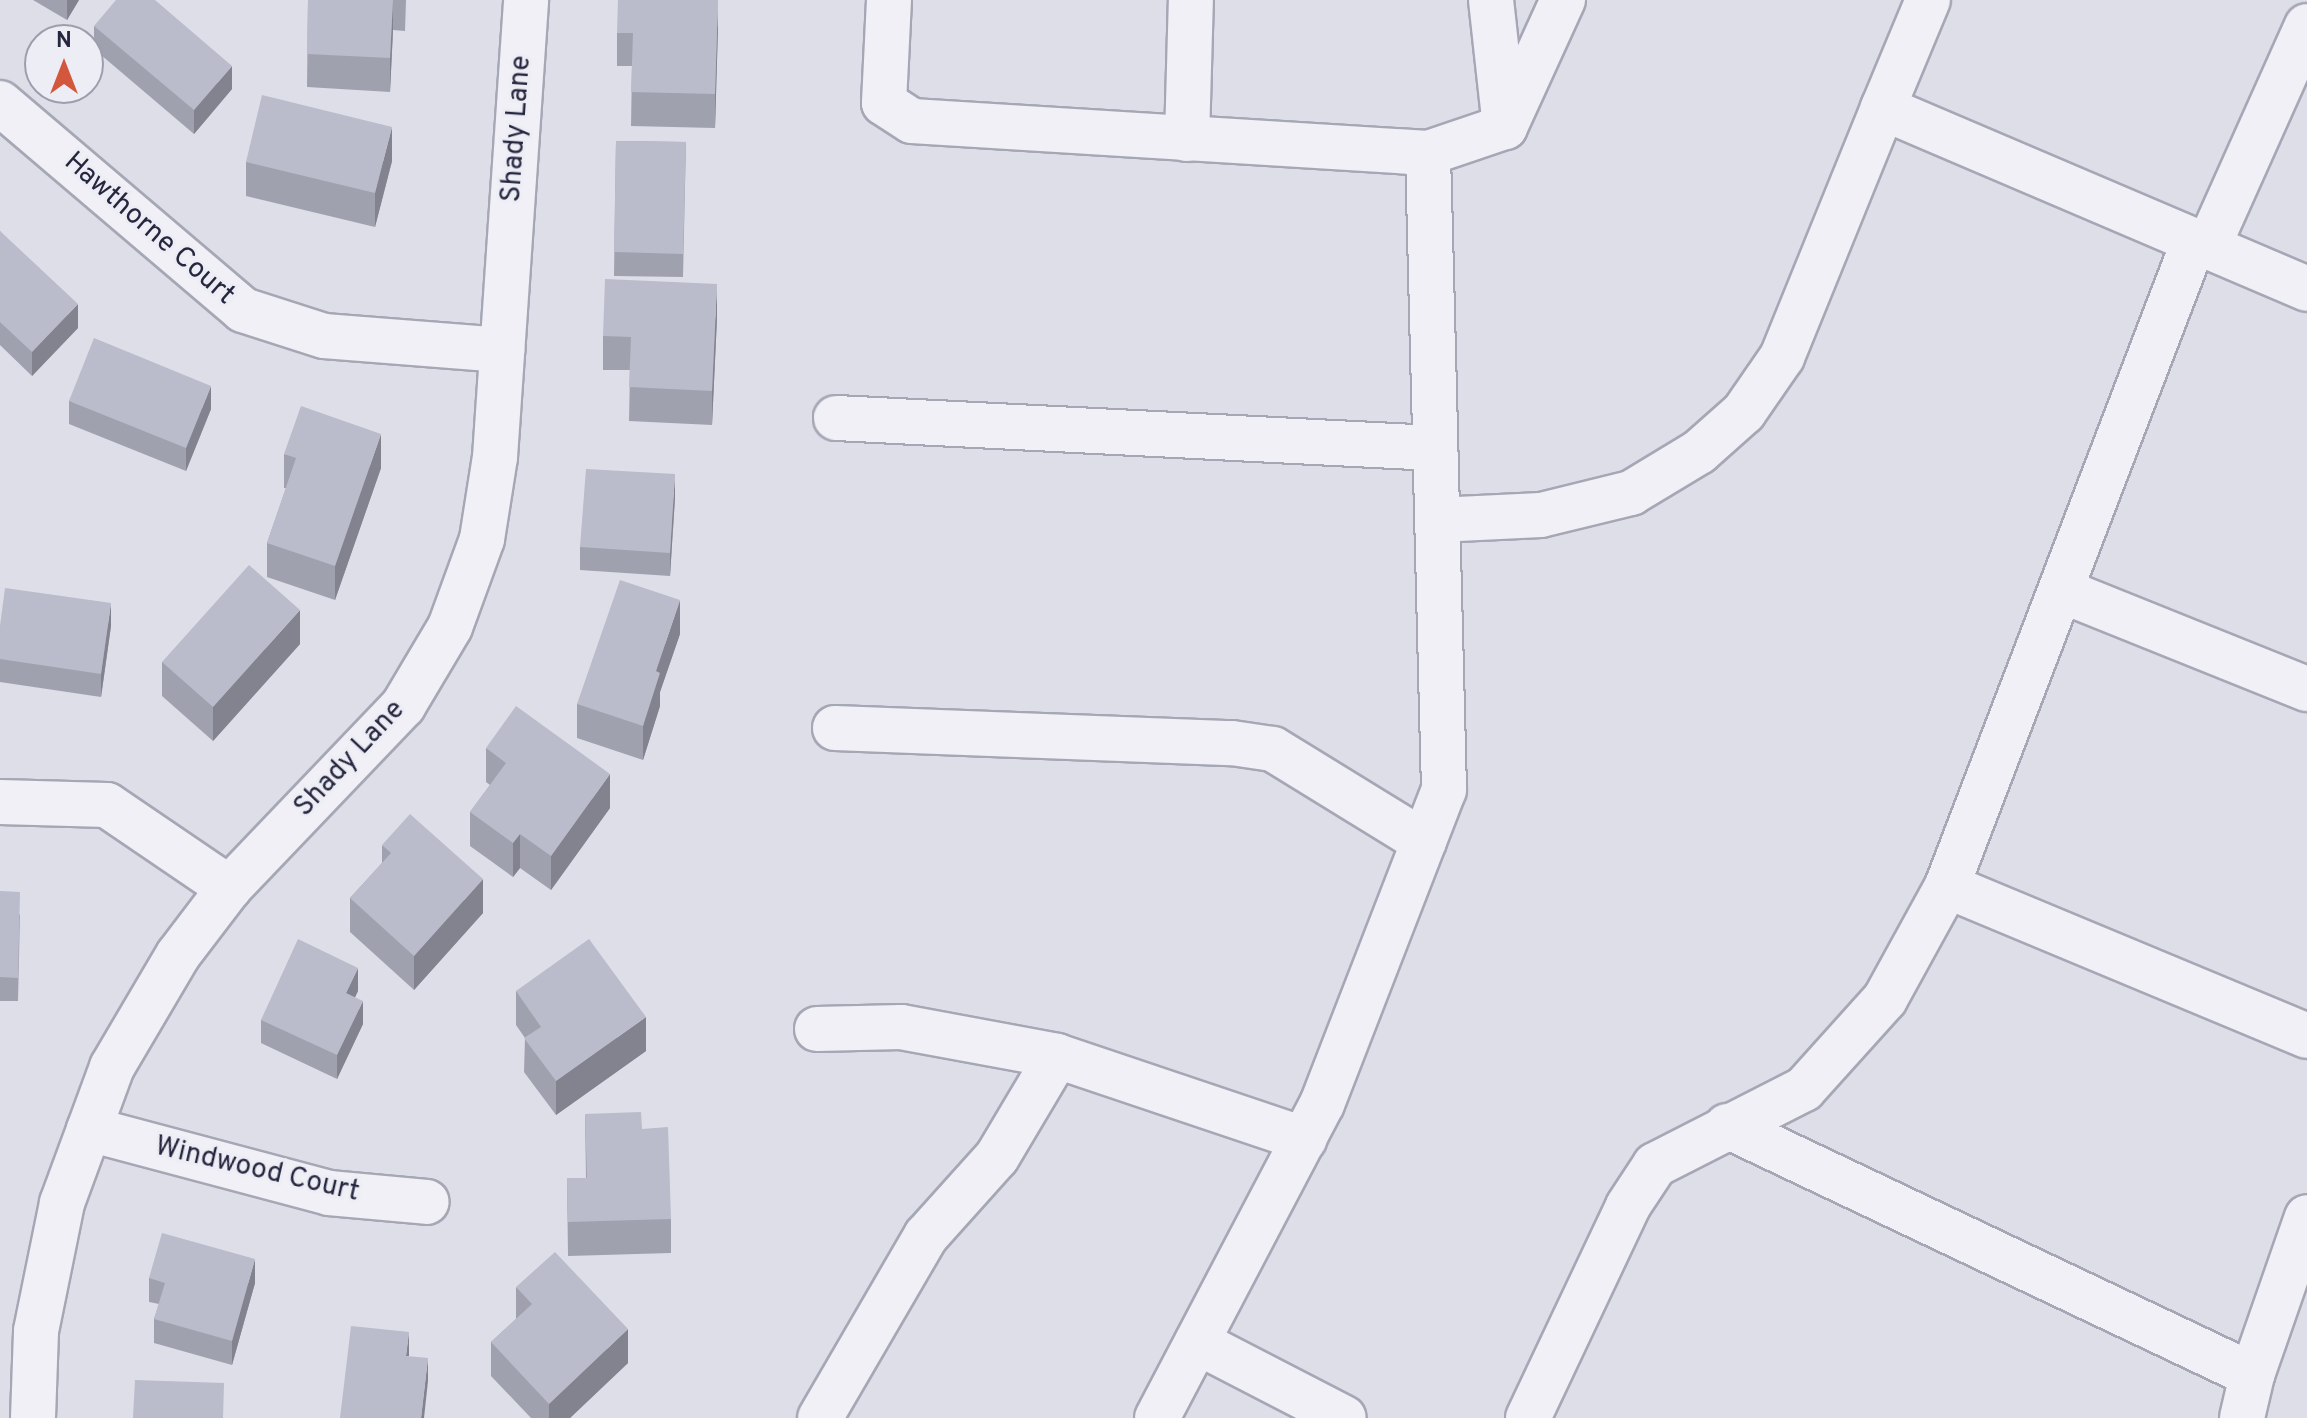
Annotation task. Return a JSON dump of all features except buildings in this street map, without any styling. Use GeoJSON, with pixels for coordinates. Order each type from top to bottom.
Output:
{"type":"FeatureCollection","features":[{"type":"Feature","properties":{"kind":"street","name":"Shady Lane"},"geometry":{"type":"LineString","coordinates":[[33,1418],[36,1331],[62,1203],[112,1067],[178,955],[229,888],[403,706],[450,627],[482,539],[495,457],[526,0]]}},
{"type":"Feature","properties":{"kind":"street"},"geometry":{"type":"LineString","coordinates":[[889,0],[884,103],[912,121],[1428,153],[1505,127],[1563,0]]}},
{"type":"Feature","properties":{"kind":"street"},"geometry":{"type":"LineString","coordinates":[[1187,139],[1191,0]]}},
{"type":"Feature","properties":{"kind":"street"},"geometry":{"type":"LineString","coordinates":[[1491,0],[1505,127]]}},
{"type":"Feature","properties":{"kind":"street"},"geometry":{"type":"LineString","coordinates":[[1437,520],[1541,515],[1631,493],[1699,452],[1744,412],[1782,357],[1928,0]]}},
{"type":"Feature","properties":{"kind":"street"},"geometry":{"type":"LineString","coordinates":[[1528,1418],[1628,1206],[1655,1165],[1804,1089],[1885,999],[1947,886],[2201,244],[2307,26]]}},
{"type":"Feature","properties":{"kind":"street","name":"Hawthorne Court"},"geometry":{"type":"LineString","coordinates":[[0,103],[243,310],[324,336],[502,350]]}},
{"type":"Feature","properties":{"kind":"street"},"geometry":{"type":"LineString","coordinates":[[1883,108],[2307,289]]}},
{"type":"Feature","properties":{"kind":"street"},"geometry":{"type":"LineString","coordinates":[[1157,1418],[1304,1139],[1444,790],[1428,153]]}},
{"type":"Feature","properties":{"kind":"street"},"geometry":{"type":"LineString","coordinates":[[836,418],[1435,448]]}},
{"type":"Feature","properties":{"kind":"street"},"geometry":{"type":"LineString","coordinates":[[2063,591],[2307,689]]}},
{"type":"Feature","properties":{"kind":"street"},"geometry":{"type":"LineString","coordinates":[[835,728],[1232,743],[1273,749],[1424,842]]}},
{"type":"Feature","properties":{"kind":"street"},"geometry":{"type":"LineString","coordinates":[[0,802],[107,805],[229,888]]}},
{"type":"Feature","properties":{"kind":"street"},"geometry":{"type":"LineString","coordinates":[[1947,886],[2307,1036]]}},
{"type":"Feature","properties":{"kind":"street"},"geometry":{"type":"LineString","coordinates":[[817,1029],[901,1027],[1057,1056],[1304,1139]]}},
{"type":"Feature","properties":{"kind":"street"},"geometry":{"type":"LineString","coordinates":[[820,1418],[926,1236],[997,1157],[1057,1056]]}},
{"type":"Feature","properties":{"kind":"street"},"geometry":{"type":"LineString","coordinates":[[1727,1126],[2252,1375]]}},
{"type":"Feature","properties":{"kind":"street","name":"Windwood Court"},"geometry":{"type":"LineString","coordinates":[[89,1129],[329,1193],[427,1202]]}},
{"type":"Feature","properties":{"kind":"street"},"geometry":{"type":"LineString","coordinates":[[2242,1418],[2252,1375],[2307,1217]]}},
{"type":"Feature","properties":{"kind":"street"},"geometry":{"type":"LineString","coordinates":[[1197,1342],[1344,1418]]}}]}
